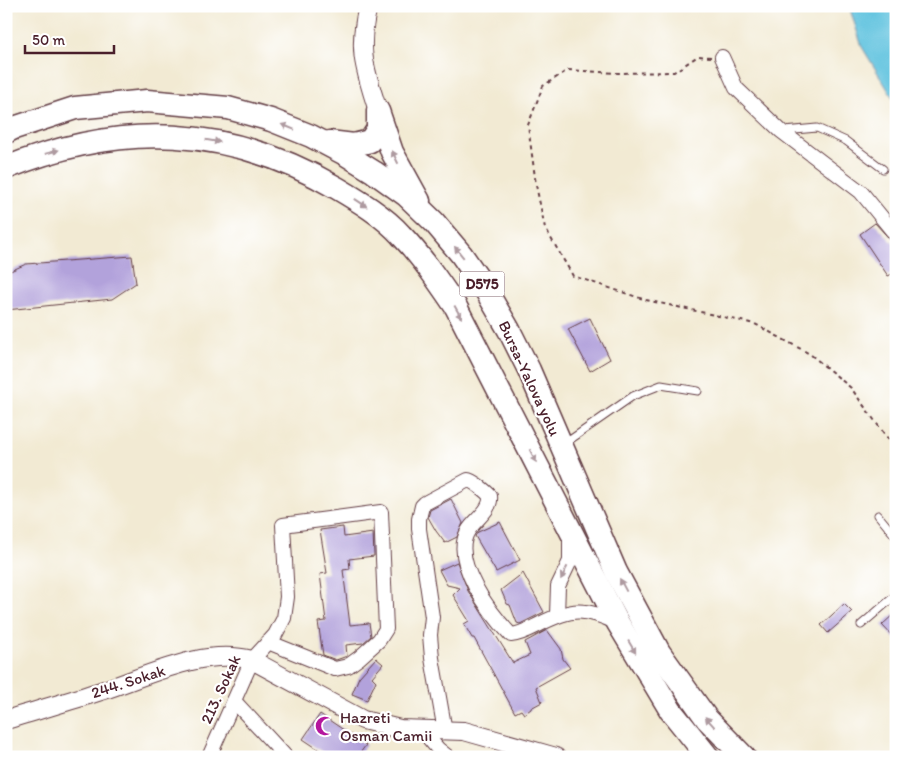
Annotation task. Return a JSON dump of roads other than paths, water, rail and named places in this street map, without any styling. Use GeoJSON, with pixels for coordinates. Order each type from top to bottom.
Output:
{"type":"FeatureCollection","features":[{"type":"Feature","properties":{"kind":"highway","name":"Bursa-Yalova yolu"},"geometry":{"type":"LineString","coordinates":[[9,130],[75,108],[147,101],[228,108],[271,120],[320,141],[374,172],[406,195],[461,254],[484,287],[509,330],[531,375],[616,572],[659,652],[707,719],[744,757]]}},
{"type":"Feature","properties":{"kind":"highway"},"geometry":{"type":"LineString","coordinates":[[320,141],[354,145],[370,141],[378,129],[378,111]]}},
{"type":"Feature","properties":{"kind":"highway"},"geometry":{"type":"LineString","coordinates":[[378,111],[392,152],[426,215]]}},
{"type":"Feature","properties":{"kind":"highway","name":"Bursa-Yalova yolu"},"geometry":{"type":"LineString","coordinates":[[6,168],[79,144],[129,137],[171,136],[214,141],[252,150],[287,162],[362,203],[400,233],[432,271],[456,307],[618,623],[671,711],[708,757]]}},
{"type":"Feature","properties":{"kind":"highway"},"geometry":{"type":"LineString","coordinates":[[499,391],[531,375]]}},
{"type":"Feature","properties":{"kind":"street"},"geometry":{"type":"LineString","coordinates":[[368,6],[363,27],[362,48],[366,71],[378,111]]}},
{"type":"Feature","properties":{"kind":"street"},"geometry":{"type":"LineString","coordinates":[[722,58],[736,88],[781,131],[860,192],[896,234]]}},
{"type":"Feature","properties":{"kind":"street"},"geometry":{"type":"LineString","coordinates":[[445,731],[432,658],[432,610],[419,529],[420,512],[425,503],[468,480],[487,492],[490,499],[489,505],[465,538],[465,560],[471,578],[496,620],[511,636],[521,634],[557,616],[572,611],[584,610],[593,612],[618,623]]}},
{"type":"Feature","properties":{"kind":"street","name":"213. Sokak"},"geometry":{"type":"LineString","coordinates":[[208,757],[252,660],[280,628],[287,597],[283,525],[381,512],[386,629],[379,640],[360,658],[348,666],[335,669],[268,642]]}},
{"type":"Feature","properties":{"kind":"street"},"geometry":{"type":"LineString","coordinates":[[557,616],[558,586],[570,561],[570,530]]}},
{"type":"Feature","properties":{"kind":"street","name":"244. Sokak"},"geometry":{"type":"LineString","coordinates":[[6,720],[185,663],[213,656],[252,660]]}},
{"type":"Feature","properties":{"kind":"street"},"geometry":{"type":"LineString","coordinates":[[252,660],[363,720],[400,729],[464,731],[556,757]]}},
{"type":"Feature","properties":{"kind":"street"},"geometry":{"type":"LineString","coordinates":[[234,701],[286,757]]}},
{"type":"Feature","properties":{"kind":"street"},"geometry":{"type":"LineString","coordinates":[[422,730],[438,749],[448,757]]}},
{"type":"Feature","properties":{"kind":"lane"},"geometry":{"type":"LineString","coordinates":[[781,131],[817,128],[846,141],[883,169]]}},
{"type":"Feature","properties":{"kind":"lane"},"geometry":{"type":"LineString","coordinates":[[562,446],[633,396],[661,386],[698,391]]}},
{"type":"Feature","properties":{"kind":"lane"},"geometry":{"type":"LineString","coordinates":[[878,515],[896,537]]}},
{"type":"Feature","properties":{"kind":"lane"},"geometry":{"type":"LineString","coordinates":[[861,626],[896,595]]}},
{"type":"Feature","properties":{"kind":"water"},"geometry":{"type":"Polygon","coordinates":[[[849,6],[896,6],[896,103],[862,47],[849,6]]]}},
{"type":"Feature","properties":{"kind":"place","name":"Hazreti Osman Camii"},"geometry":{"type":"Point","coordinates":[325,726]}}]}
